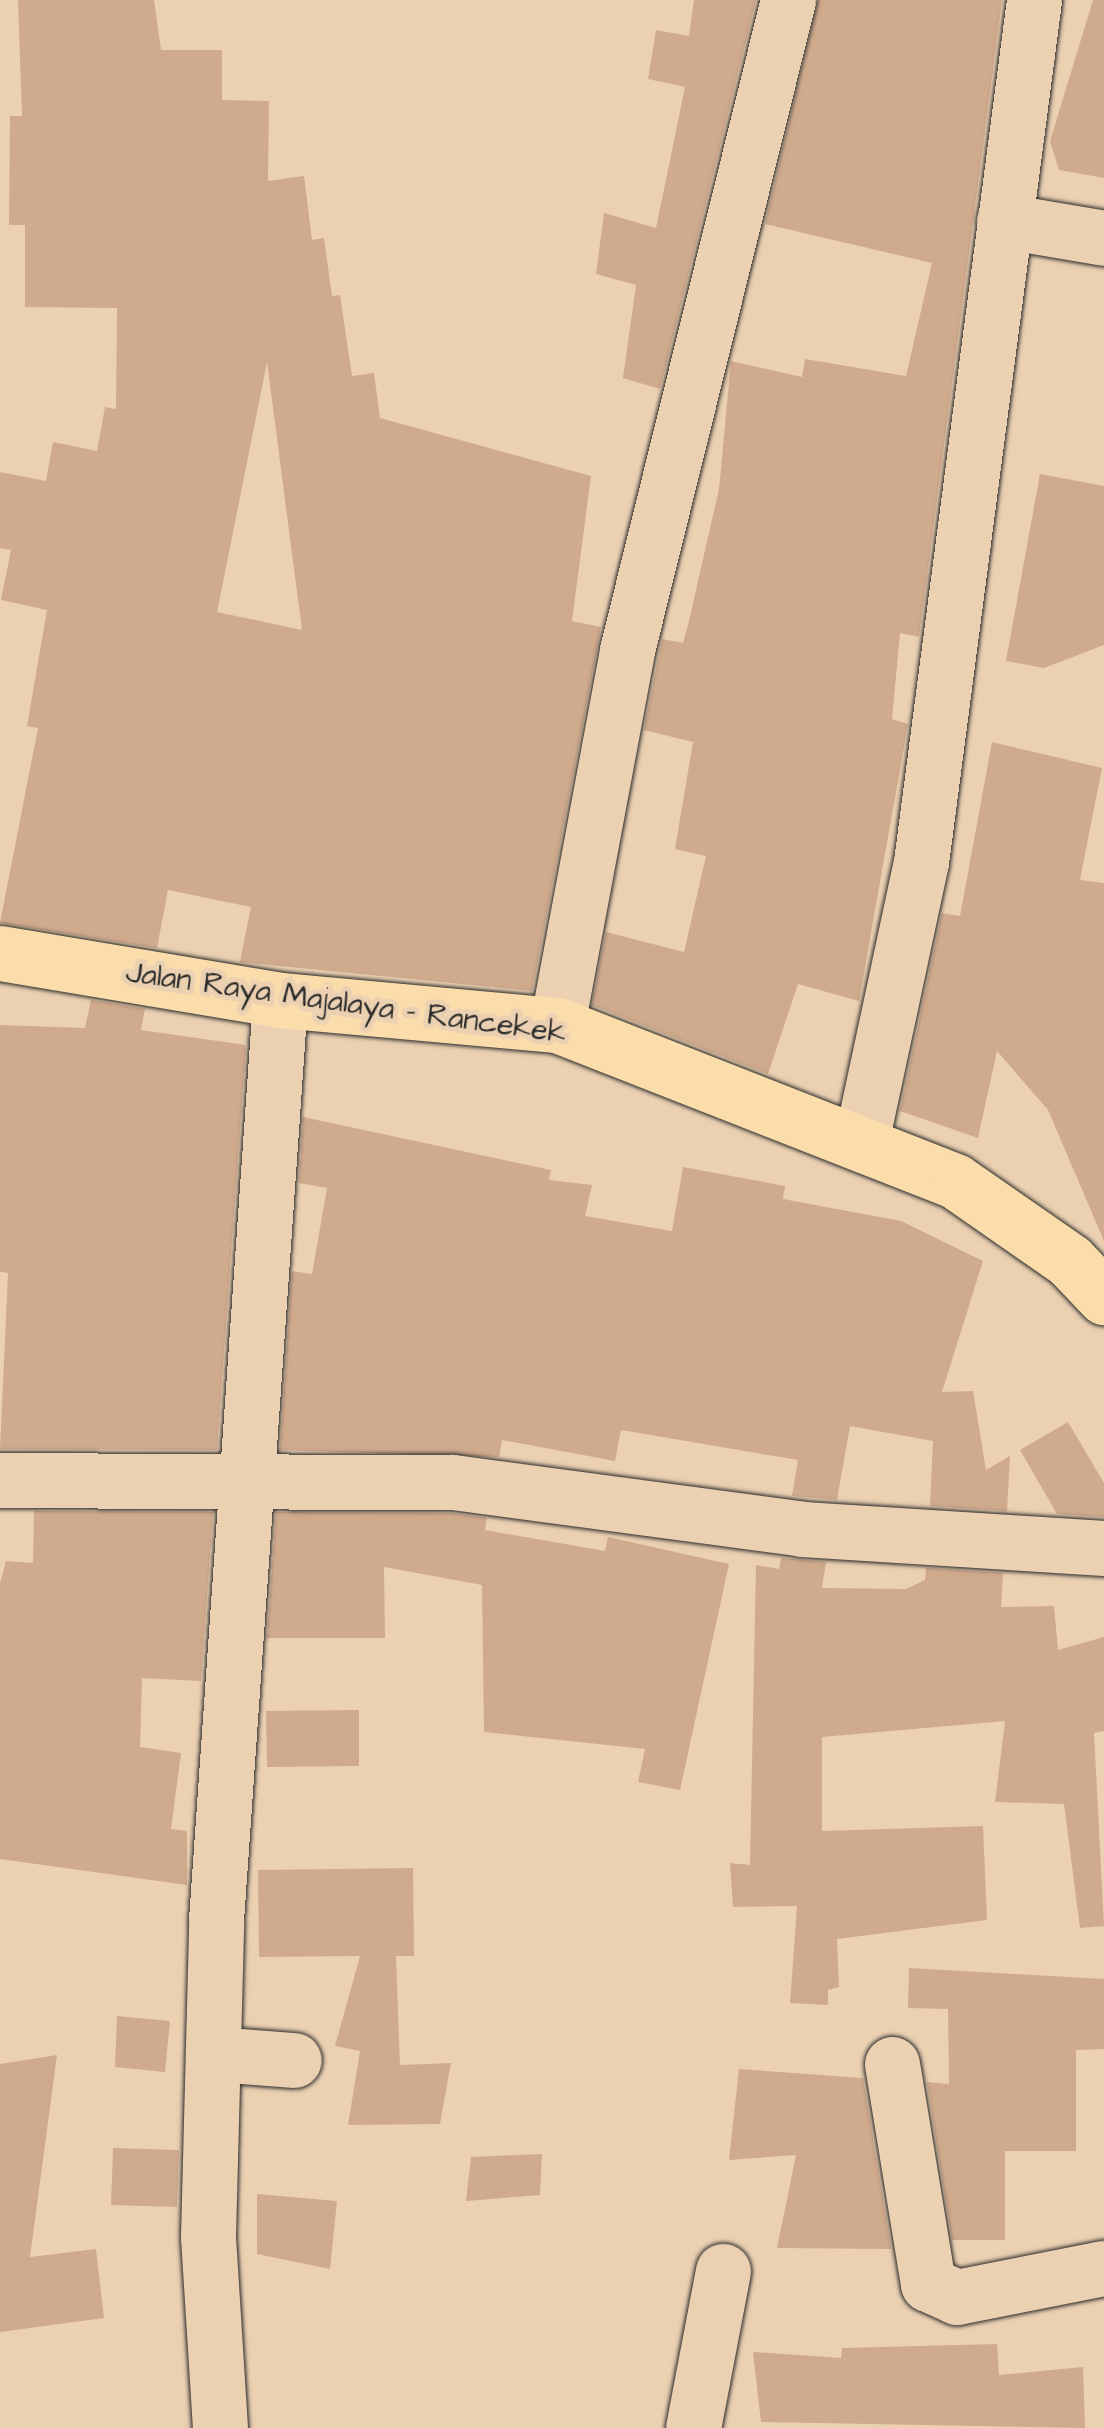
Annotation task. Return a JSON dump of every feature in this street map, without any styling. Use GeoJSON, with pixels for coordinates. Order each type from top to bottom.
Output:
{"type":"FeatureCollection","features":[{"type":"Feature","properties":{"kind":"main road","name":"Jalan Raya Majalaya - Rancekek"},"geometry":{"type":"LineString","coordinates":[[0,953],[280,1000],[557,1025],[862,1138],[955,1181],[1070,1261],[1104,1297]]}},
{"type":"Feature","properties":{"kind":"street"},"geometry":{"type":"LineString","coordinates":[[557,1025],[627,650],[788,0]]}},
{"type":"Feature","properties":{"kind":"street"},"geometry":{"type":"LineString","coordinates":[[862,1138],[922,862],[1034,0]]}},
{"type":"Feature","properties":{"kind":"street"},"geometry":{"type":"LineString","coordinates":[[1004,221],[1104,238]]}},
{"type":"Feature","properties":{"kind":"street"},"geometry":{"type":"LineString","coordinates":[[220,2428],[208,2236],[214,2054],[245,1481],[280,1000]]}},
{"type":"Feature","properties":{"kind":"street"},"geometry":{"type":"LineString","coordinates":[[0,1480],[452,1482],[802,1529],[1104,1548]]}},
{"type":"Feature","properties":{"kind":"street"},"geometry":{"type":"LineString","coordinates":[[214,2054],[294,2060]]}},
{"type":"Feature","properties":{"kind":"street"},"geometry":{"type":"LineString","coordinates":[[892,2064],[928,2284],[957,2297],[1104,2268]]}},
{"type":"Feature","properties":{"kind":"street"},"geometry":{"type":"LineString","coordinates":[[694,2428],[723,2271]]}},
{"type":"Feature","properties":{"kind":"building"},"geometry":{"type":"Polygon","coordinates":[[[18,0],[154,0],[161,50],[222,50],[222,100],[269,101],[268,181],[304,176],[312,240],[324,238],[332,296],[340,295],[352,376],[374,373],[380,418],[591,476],[572,621],[601,627],[532,991],[240,962],[251,907],[168,890],[157,948],[0,923],[38,728],[27,726],[47,610],[1,600],[11,550],[0,548],[0,472],[46,481],[53,442],[97,451],[105,407],[116,409],[117,308],[25,307],[25,225],[9,225],[10,116],[22,116],[18,0]],[[267,362],[217,612],[302,630],[267,362]]]}},
{"type":"Feature","properties":{"kind":"building"},"geometry":{"type":"Polygon","coordinates":[[[694,0],[756,0],[660,389],[623,378],[636,285],[596,274],[604,213],[656,228],[685,87],[648,79],[656,30],[689,36],[694,0]]]}},
{"type":"Feature","properties":{"kind":"building"},"geometry":{"type":"Polygon","coordinates":[[[818,0],[1002,0],[919,637],[900,633],[892,719],[908,724],[859,1001],[798,984],[768,1074],[592,1005],[606,932],[684,952],[706,856],[675,849],[693,742],[644,730],[662,639],[683,643],[688,625],[719,489],[731,361],[802,377],[805,359],[906,376],[932,263],[765,224],[818,0]]]}},
{"type":"Feature","properties":{"kind":"building"},"geometry":{"type":"Polygon","coordinates":[[[1093,0],[1104,0],[1104,178],[1059,170],[1050,141],[1093,0]]]}},
{"type":"Feature","properties":{"kind":"building"},"geometry":{"type":"Polygon","coordinates":[[[1040,474],[1104,486],[1104,645],[1044,668],[1006,661],[1040,474]]]}},
{"type":"Feature","properties":{"kind":"building"},"geometry":{"type":"Polygon","coordinates":[[[992,742],[1102,768],[1080,880],[1104,883],[1104,1241],[1048,1110],[997,1051],[978,1138],[900,1111],[942,913],[960,916],[992,742]]]}},
{"type":"Feature","properties":{"kind":"building"},"geometry":{"type":"Polygon","coordinates":[[[91,1000],[145,1009],[141,1030],[246,1045],[217,1450],[0,1449],[8,1273],[0,1272],[0,1025],[85,1028],[91,1000]]]}},
{"type":"Feature","properties":{"kind":"building"},"geometry":{"type":"Polygon","coordinates":[[[303,1117],[551,1170],[549,1180],[592,1185],[585,1216],[672,1231],[683,1167],[785,1186],[783,1199],[901,1221],[983,1261],[942,1392],[973,1391],[986,1470],[1010,1456],[1007,1511],[930,1506],[933,1441],[850,1426],[837,1500],[792,1496],[798,1460],[621,1430],[615,1461],[502,1440],[499,1457],[280,1450],[292,1271],[312,1274],[327,1188],[299,1183],[303,1117]]]}},
{"type":"Feature","properties":{"kind":"building"},"geometry":{"type":"Polygon","coordinates":[[[1068,1422],[1104,1483],[1104,1517],[1057,1514],[1020,1450],[1068,1422]]]}},
{"type":"Feature","properties":{"kind":"building"},"geometry":{"type":"Polygon","coordinates":[[[34,1511],[213,1512],[201,1681],[142,1678],[140,1747],[181,1753],[171,1829],[187,1831],[187,1885],[0,1859],[0,1583],[6,1561],[33,1563],[34,1511]]]}},
{"type":"Feature","properties":{"kind":"building"},"geometry":{"type":"Polygon","coordinates":[[[276,1512],[450,1513],[487,1518],[485,1530],[605,1551],[608,1537],[729,1564],[680,1790],[638,1782],[645,1749],[484,1732],[482,1585],[384,1567],[385,1638],[267,1638],[276,1512]]]}},
{"type":"Feature","properties":{"kind":"building"},"geometry":{"type":"Polygon","coordinates":[[[781,1558],[826,1562],[822,1588],[906,1589],[925,1580],[926,1568],[1003,1573],[1001,1607],[1054,1606],[1058,1650],[1104,1637],[1104,1731],[1094,1733],[1104,1926],[1080,1928],[1064,1804],[995,1802],[1005,1721],[822,1737],[822,1831],[983,1826],[987,1920],[837,1939],[839,1987],[828,1990],[828,2005],[790,2003],[797,1906],[733,1907],[730,1863],[750,1865],[756,1565],[779,1569],[781,1558]]]}},
{"type":"Feature","properties":{"kind":"building"},"geometry":{"type":"Polygon","coordinates":[[[359,1710],[359,1766],[267,1767],[266,1711],[359,1710]]]}},
{"type":"Feature","properties":{"kind":"building"},"geometry":{"type":"Polygon","coordinates":[[[413,1868],[414,1956],[396,1956],[400,2065],[451,2063],[440,2124],[348,2125],[360,2051],[335,2046],[360,1956],[259,1957],[258,1870],[413,1868]]]}},
{"type":"Feature","properties":{"kind":"building"},"geometry":{"type":"Polygon","coordinates":[[[909,1968],[1104,1979],[1104,2049],[1076,2050],[1076,2151],[1005,2151],[1005,2240],[952,2240],[927,2082],[949,2084],[948,2009],[908,2008],[909,1968]]]}},
{"type":"Feature","properties":{"kind":"building"},"geometry":{"type":"Polygon","coordinates":[[[117,2016],[170,2021],[165,2072],[115,2067],[117,2016]]]}},
{"type":"Feature","properties":{"kind":"building"},"geometry":{"type":"Polygon","coordinates":[[[57,2055],[30,2257],[96,2249],[104,2318],[0,2332],[0,2064],[57,2055]]]}},
{"type":"Feature","properties":{"kind":"building"},"geometry":{"type":"Polygon","coordinates":[[[739,2069],[863,2078],[891,2249],[777,2248],[796,2155],[729,2160],[739,2069]]]}},
{"type":"Feature","properties":{"kind":"building"},"geometry":{"type":"Polygon","coordinates":[[[113,2148],[179,2150],[177,2207],[111,2205],[113,2148]]]}},
{"type":"Feature","properties":{"kind":"building"},"geometry":{"type":"Polygon","coordinates":[[[542,2154],[540,2195],[466,2201],[471,2157],[542,2154]]]}},
{"type":"Feature","properties":{"kind":"building"},"geometry":{"type":"Polygon","coordinates":[[[257,2194],[337,2201],[330,2269],[257,2254],[257,2194]]]}},
{"type":"Feature","properties":{"kind":"building"},"geometry":{"type":"Polygon","coordinates":[[[997,2344],[999,2375],[1083,2367],[1085,2428],[761,2422],[753,2352],[841,2358],[842,2348],[997,2344]]]}}]}
